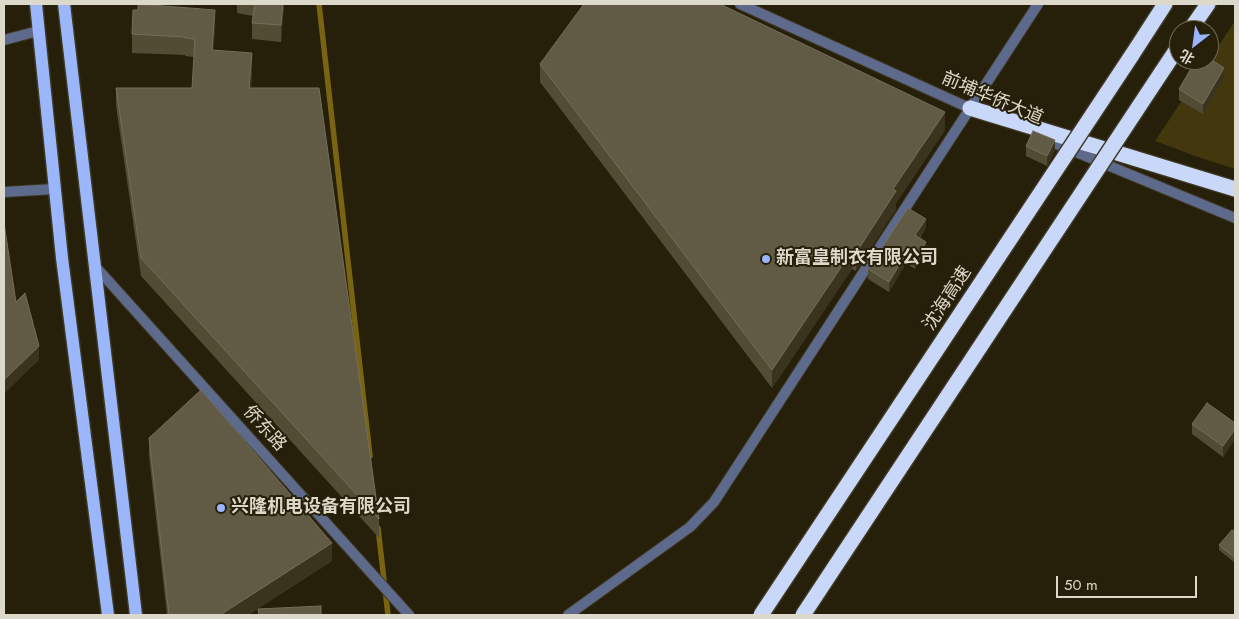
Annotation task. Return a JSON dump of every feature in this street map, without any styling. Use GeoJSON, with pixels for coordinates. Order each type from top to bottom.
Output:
{"type":"FeatureCollection","features":[{"type":"Feature","properties":{"kind":"highway","name":"沈海高速"},"geometry":{"type":"LineString","coordinates":[[761,615],[1165,4]]}},
{"type":"Feature","properties":{"kind":"highway"},"geometry":{"type":"LineString","coordinates":[[1197,20],[1208,4]]}},
{"type":"Feature","properties":{"kind":"highway"},"geometry":{"type":"LineString","coordinates":[[803,615],[1169,61]]}},
{"type":"Feature","properties":{"kind":"highway"},"geometry":{"type":"LineString","coordinates":[[970,108],[1235,189]]}},
{"type":"Feature","properties":{"kind":"main road"},"geometry":{"type":"LineString","coordinates":[[36,4],[62,258],[108,615]]}},
{"type":"Feature","properties":{"kind":"main road"},"geometry":{"type":"LineString","coordinates":[[64,4],[136,615]]}},
{"type":"Feature","properties":{"kind":"street","name":"前埔华侨大道"},"geometry":{"type":"LineString","coordinates":[[740,4],[970,108],[1235,218]]}},
{"type":"Feature","properties":{"kind":"street"},"geometry":{"type":"LineString","coordinates":[[568,615],[690,527],[714,502],[1038,4]]}},
{"type":"Feature","properties":{"kind":"street"},"geometry":{"type":"LineString","coordinates":[[4,40],[38,31]]}},
{"type":"Feature","properties":{"kind":"street"},"geometry":{"type":"LineString","coordinates":[[4,192],[54,189]]}},
{"type":"Feature","properties":{"kind":"street","name":"侨东路"},"geometry":{"type":"LineString","coordinates":[[94,265],[409,615]]}},
{"type":"Feature","properties":{"kind":"shaded area"},"geometry":{"type":"Polygon","coordinates":[[[1235,21],[1235,169],[1155,141],[1202,70],[1219,70],[1219,45],[1235,21]]]}},
{"type":"Feature","properties":{"kind":"building"},"geometry":{"type":"Polygon","coordinates":[[[138,4],[215,10],[212,50],[252,53],[249,88],[319,88],[379,519],[141,258],[116,88],[192,88],[195,39],[132,34],[133,10],[138,10],[138,4]]]}},
{"type":"Feature","properties":{"kind":"building"},"geometry":{"type":"Polygon","coordinates":[[[255,4],[283,4],[281,25],[252,23],[255,4]]]}},
{"type":"Feature","properties":{"kind":"building","name":"新富皇制衣有限公司"},"geometry":{"type":"Polygon","coordinates":[[[584,4],[720,4],[945,112],[893,189],[896,191],[856,253],[852,251],[772,370],[540,64],[584,4]]]}},
{"type":"Feature","properties":{"kind":"building"},"geometry":{"type":"Polygon","coordinates":[[[1219,65],[1224,68],[1203,104],[1179,89],[1190,70],[1219,70],[1219,65]]]}},
{"type":"Feature","properties":{"kind":"building"},"geometry":{"type":"Polygon","coordinates":[[[1033,131],[1055,140],[1047,156],[1026,146],[1033,131]]]}},
{"type":"Feature","properties":{"kind":"building"},"geometry":{"type":"Polygon","coordinates":[[[908,208],[926,219],[915,235],[926,242],[915,260],[906,254],[889,282],[868,269],[908,208]]]}},
{"type":"Feature","properties":{"kind":"building"},"geometry":{"type":"Polygon","coordinates":[[[4,223],[16,302],[25,293],[39,346],[4,380],[5,313],[4,223]]]}},
{"type":"Feature","properties":{"kind":"building","name":"兴隆机电设备有限公司"},"geometry":{"type":"Polygon","coordinates":[[[201,390],[332,543],[220,615],[169,615],[149,438],[201,390]]]}},
{"type":"Feature","properties":{"kind":"building"},"geometry":{"type":"Polygon","coordinates":[[[1207,403],[1235,423],[1235,429],[1223,446],[1192,424],[1207,403]]]}},
{"type":"Feature","properties":{"kind":"building"},"geometry":{"type":"Polygon","coordinates":[[[1232,530],[1235,532],[1235,558],[1219,545],[1232,530]]]}},
{"type":"Feature","properties":{"kind":"building"},"geometry":{"type":"Polygon","coordinates":[[[321,606],[321,615],[259,615],[258,609],[321,606]]]}},
{"type":"Feature","properties":{"kind":"waterway"},"geometry":{"type":"LineString","coordinates":[[319,4],[370,456]]}},
{"type":"Feature","properties":{"kind":"waterway"},"geometry":{"type":"LineString","coordinates":[[378,528],[388,615]]}},
{"type":"Feature","properties":{"kind":"place","name":"新富皇制衣有限公司"},"geometry":{"type":"Point","coordinates":[766,259]}},
{"type":"Feature","properties":{"kind":"place","name":"兴隆机电设备有限公司"},"geometry":{"type":"Point","coordinates":[221,508]}}]}
